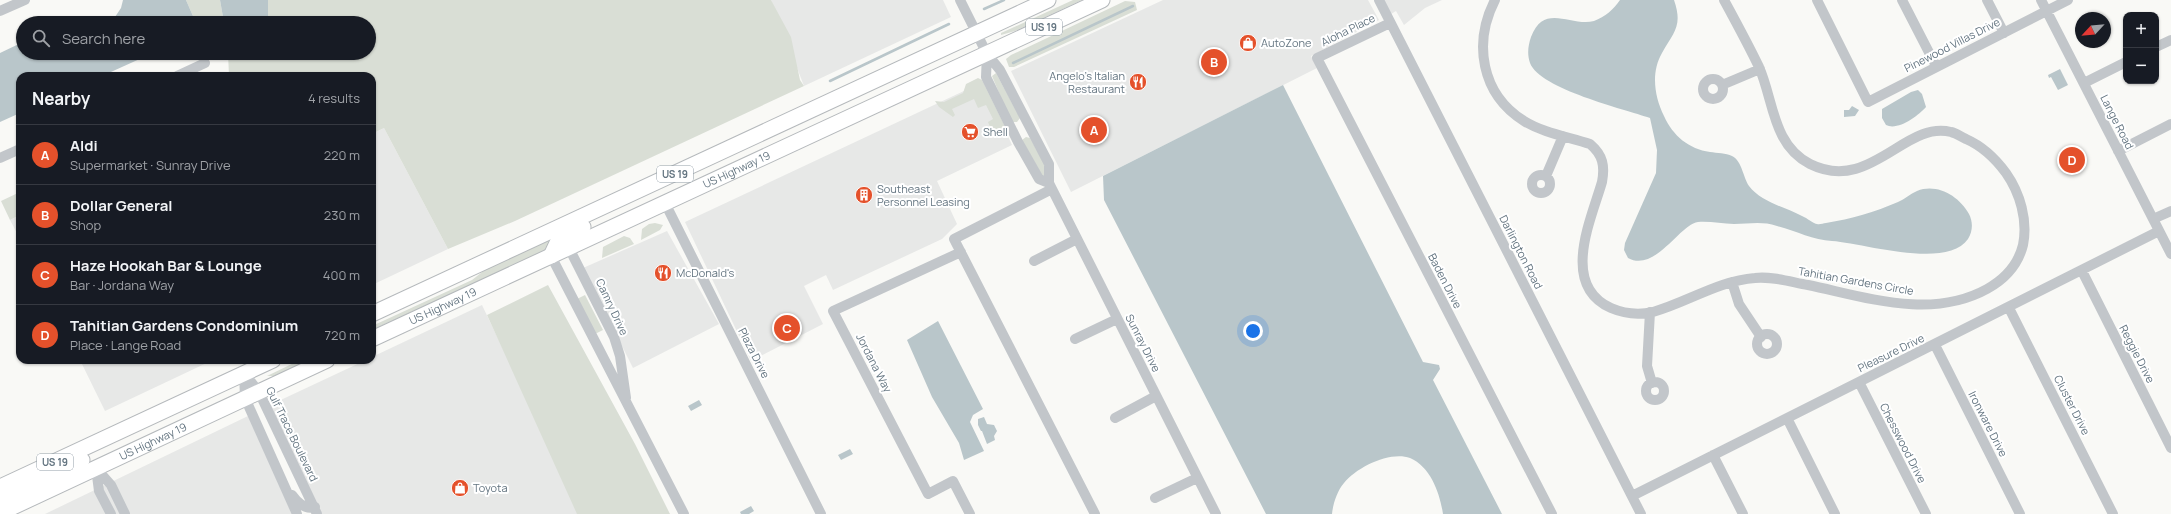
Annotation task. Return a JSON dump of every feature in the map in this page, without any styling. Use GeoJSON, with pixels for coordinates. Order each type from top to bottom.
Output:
{"type":"FeatureCollection","features":[{"type":"Feature","properties":{"kind":"highway","name":"US Highway 19"},"geometry":{"type":"LineString","coordinates":[[376,312],[1048,0]]}},
{"type":"Feature","properties":{"kind":"highway","name":"US Highway 19"},"geometry":{"type":"LineString","coordinates":[[376,337],[1102,0]]}},
{"type":"Feature","properties":{"kind":"highway"},"geometry":{"type":"LineString","coordinates":[[550,256],[554,247],[564,237],[660,191],[689,167]]}},
{"type":"Feature","properties":{"kind":"highway","name":"US Highway 19"},"geometry":{"type":"LineString","coordinates":[[0,487],[265,364]]}},
{"type":"Feature","properties":{"kind":"highway","name":"US Highway 19"},"geometry":{"type":"LineString","coordinates":[[0,513],[319,364]]}},
{"type":"Feature","properties":{"kind":"highway"},"geometry":{"type":"LineString","coordinates":[[0,500],[82,461],[110,437]]}},
{"type":"Feature","properties":{"kind":"street"},"geometry":{"type":"LineString","coordinates":[[0,11],[26,0]]}},
{"type":"Feature","properties":{"kind":"street","name":"Sunray Drive"},"geometry":{"type":"LineString","coordinates":[[960,0],[987,54],[1000,70],[1049,164],[1050,186],[1216,514]]}},
{"type":"Feature","properties":{"kind":"street","name":"Darlington Road"},"geometry":{"type":"LineString","coordinates":[[1379,0],[1641,514]]}},
{"type":"Feature","properties":{"kind":"street","name":"Tahitian Gardens Circle"},"geometry":{"type":"LineString","coordinates":[[1495,0],[1487,16],[1482,47],[1484,64],[1495,91],[1509,109],[1524,121],[1563,136],[1590,144],[1599,154],[1604,165],[1602,182],[1582,245],[1582,260],[1587,284],[1597,297],[1610,307],[1632,314],[1650,312],[1732,282],[1766,278],[1889,302],[1925,305],[1949,302],[1984,291],[2002,279],[2017,260],[2022,247],[2025,229],[2019,200],[2013,186],[2000,166],[1981,148],[1949,131],[1936,132],[1920,136],[1878,160],[1855,170],[1824,169],[1804,160],[1792,149],[1781,134],[1760,69],[1724,0]]}},
{"type":"Feature","properties":{"kind":"street","name":"Pinewood Villas Drive"},"geometry":{"type":"LineString","coordinates":[[1817,0],[1868,102],[2068,0]]}},
{"type":"Feature","properties":{"kind":"street"},"geometry":{"type":"LineString","coordinates":[[1902,0],[1936,66]]}},
{"type":"Feature","properties":{"kind":"street"},"geometry":{"type":"LineString","coordinates":[[1988,0],[2004,33]]}},
{"type":"Feature","properties":{"kind":"street","name":"Lange Road"},"geometry":{"type":"LineString","coordinates":[[2042,0],[2171,254]]}},
{"type":"Feature","properties":{"kind":"street","name":"Aloha Place"},"geometry":{"type":"LineString","coordinates":[[1317,58],[1390,23]]}},
{"type":"Feature","properties":{"kind":"street"},"geometry":{"type":"LineString","coordinates":[[2159,46],[2171,40]]}},
{"type":"Feature","properties":{"kind":"street","name":"Sunray Drive"},"geometry":{"type":"LineString","coordinates":[[987,54],[986,77],[1001,109],[1039,179],[1050,186]]}},
{"type":"Feature","properties":{"kind":"street","name":"Baden Drive"},"geometry":{"type":"LineString","coordinates":[[1317,58],[1552,514]]}},
{"type":"Feature","properties":{"kind":"street"},"geometry":{"type":"LineString","coordinates":[[185,72],[205,63]]}},
{"type":"Feature","properties":{"kind":"street"},"geometry":{"type":"LineString","coordinates":[[2084,83],[2123,64]]}},
{"type":"Feature","properties":{"kind":"street"},"geometry":{"type":"LineString","coordinates":[[1722,85],[1760,69]]}},
{"type":"Feature","properties":{"kind":"street"},"geometry":{"type":"LineString","coordinates":[[2118,151],[2171,124]]}},
{"type":"Feature","properties":{"kind":"street"},"geometry":{"type":"LineString","coordinates":[[1546,176],[1563,136]]}},
{"type":"Feature","properties":{"kind":"street"},"geometry":{"type":"LineString","coordinates":[[0,158],[16,151]]}},
{"type":"Feature","properties":{"kind":"street"},"geometry":{"type":"LineString","coordinates":[[1050,186],[954,240],[1095,514]]}},
{"type":"Feature","properties":{"kind":"street","name":"Plaza Drive"},"geometry":{"type":"LineString","coordinates":[[665,203],[821,514]]}},
{"type":"Feature","properties":{"kind":"street"},"geometry":{"type":"LineString","coordinates":[[2153,219],[2171,211]]}},
{"type":"Feature","properties":{"kind":"street","name":"Pleasure Drive"},"geometry":{"type":"LineString","coordinates":[[1632,496],[2009,308],[2159,231]]}},
{"type":"Feature","properties":{"kind":"street"},"geometry":{"type":"LineString","coordinates":[[1034,261],[1077,239]]}},
{"type":"Feature","properties":{"kind":"street","name":"Camry Drive"},"geometry":{"type":"LineString","coordinates":[[569,248],[614,336],[620,356],[627,404]]}},
{"type":"Feature","properties":{"kind":"street","name":"Jordana Way"},"geometry":{"type":"LineString","coordinates":[[961,252],[833,311],[928,494],[953,481],[970,514]]}},
{"type":"Feature","properties":{"kind":"street","name":"Camry Drive"},"geometry":{"type":"LineString","coordinates":[[550,256],[684,514]]}},
{"type":"Feature","properties":{"kind":"street","name":"Reggie Drive"},"geometry":{"type":"LineString","coordinates":[[2082,271],[2171,448]]}},
{"type":"Feature","properties":{"kind":"street"},"geometry":{"type":"LineString","coordinates":[[1732,282],[1739,304],[1761,336]]}},
{"type":"Feature","properties":{"kind":"street","name":"Cluster Drive"},"geometry":{"type":"LineString","coordinates":[[2009,308],[2114,514]]}},
{"type":"Feature","properties":{"kind":"street"},"geometry":{"type":"LineString","coordinates":[[1650,312],[1647,366],[1652,383]]}},
{"type":"Feature","properties":{"kind":"street"},"geometry":{"type":"LineString","coordinates":[[1075,339],[1116,318]]}},
{"type":"Feature","properties":{"kind":"street","name":"Ironware Drive"},"geometry":{"type":"LineString","coordinates":[[1935,345],[2020,514]]}},
{"type":"Feature","properties":{"kind":"street"},"geometry":{"type":"LineString","coordinates":[[244,374],[245,398],[297,514]]}},
{"type":"Feature","properties":{"kind":"street","name":"Gulf Trace Boulevard"},"geometry":{"type":"LineString","coordinates":[[244,374],[259,392],[316,511]]}},
{"type":"Feature","properties":{"kind":"street","name":"Chesswood Drive"},"geometry":{"type":"LineString","coordinates":[[1859,382],[1926,514]]}},
{"type":"Feature","properties":{"kind":"street"},"geometry":{"type":"LineString","coordinates":[[1115,418],[1156,396]]}},
{"type":"Feature","properties":{"kind":"street"},"geometry":{"type":"LineString","coordinates":[[1787,418],[1835,514]]}},
{"type":"Feature","properties":{"kind":"street"},"geometry":{"type":"LineString","coordinates":[[1713,455],[1743,514]]}},
{"type":"Feature","properties":{"kind":"street"},"geometry":{"type":"LineString","coordinates":[[96,468],[99,491],[111,514]]}},
{"type":"Feature","properties":{"kind":"street"},"geometry":{"type":"LineString","coordinates":[[96,468],[111,485],[125,514]]}},
{"type":"Feature","properties":{"kind":"street"},"geometry":{"type":"LineString","coordinates":[[1155,498],[1197,478]]}},
{"type":"Feature","properties":{"kind":"street"},"geometry":{"type":"LineString","coordinates":[[282,479],[295,500],[307,508],[316,511]]}},
{"type":"Feature","properties":{"kind":"shaded area"},"geometry":{"type":"Polygon","coordinates":[[[123,0],[186,0],[193,16],[116,16],[121,8],[123,0]]]}},
{"type":"Feature","properties":{"kind":"shaded area"},"geometry":{"type":"Polygon","coordinates":[[[186,0],[220,0],[223,16],[193,16],[186,0]]]}},
{"type":"Feature","properties":{"kind":"shaded area"},"geometry":{"type":"Polygon","coordinates":[[[220,0],[268,0],[268,16],[223,16],[220,0]]]}},
{"type":"Feature","properties":{"kind":"shaded area"},"geometry":{"type":"Polygon","coordinates":[[[268,0],[771,0],[791,37],[800,80],[804,86],[515,221],[448,249],[384,128],[376,132],[376,72],[229,72],[228,60],[376,60],[376,16],[268,16],[268,0]]]}},
{"type":"Feature","properties":{"kind":"shaded area"},"geometry":{"type":"Polygon","coordinates":[[[771,0],[943,0],[951,17],[804,86],[771,0]]]}},
{"type":"Feature","properties":{"kind":"shaded area"},"geometry":{"type":"Polygon","coordinates":[[[1073,0],[1082,0],[1015,31],[1001,35],[1001,33],[1073,0]]]}},
{"type":"Feature","properties":{"kind":"shaded area"},"geometry":{"type":"Polygon","coordinates":[[[1163,0],[1368,0],[1379,20],[1311,56],[1317,68],[1071,192],[1011,71],[1163,0]]]}},
{"type":"Feature","properties":{"kind":"shaded area"},"geometry":{"type":"Polygon","coordinates":[[[1384,0],[1442,0],[1425,8],[1404,25],[1396,11],[1391,14],[1384,0]]]}},
{"type":"Feature","properties":{"kind":"shaded area"},"geometry":{"type":"Polygon","coordinates":[[[1620,0],[1674,0],[1678,16],[1676,28],[1662,53],[1656,68],[1655,76],[1656,92],[1661,108],[1672,130],[1689,145],[1710,152],[1727,154],[1735,158],[1740,165],[1749,186],[1754,192],[1774,204],[1816,224],[1819,224],[1872,212],[1898,202],[1917,191],[1925,189],[1940,190],[1953,197],[1969,214],[1972,226],[1968,239],[1957,248],[1942,253],[1924,254],[1825,240],[1771,224],[1698,222],[1691,225],[1657,254],[1648,259],[1638,261],[1628,258],[1624,250],[1625,243],[1656,173],[1657,150],[1650,118],[1584,97],[1549,81],[1537,72],[1530,63],[1528,53],[1531,37],[1536,27],[1543,21],[1551,18],[1559,18],[1585,22],[1594,21],[1609,12],[1620,0]]]}},
{"type":"Feature","properties":{"kind":"shaded area"},"geometry":{"type":"Polygon","coordinates":[[[1125,1],[1135,2],[1137,10],[1014,67],[1009,67],[1006,59],[1011,55],[1125,1]]]}},
{"type":"Feature","properties":{"kind":"shaded area"},"geometry":{"type":"Polygon","coordinates":[[[16,45],[16,60],[137,60],[111,72],[16,72],[16,115],[0,122],[0,53],[16,45]]]}},
{"type":"Feature","properties":{"kind":"shaded area"},"geometry":{"type":"Polygon","coordinates":[[[2060,69],[2068,85],[2058,90],[2051,77],[2049,78],[2048,75],[2060,69]]]}},
{"type":"Feature","properties":{"kind":"shaded area"},"geometry":{"type":"Polygon","coordinates":[[[996,73],[1020,118],[1017,122],[1013,122],[1010,119],[992,76],[996,73]]]}},
{"type":"Feature","properties":{"kind":"shaded area"},"geometry":{"type":"Polygon","coordinates":[[[978,78],[982,80],[1006,128],[1003,134],[997,134],[993,131],[988,122],[993,119],[986,105],[978,108],[974,99],[952,109],[955,115],[953,117],[939,107],[935,101],[944,102],[963,93],[966,84],[978,78]]]}},
{"type":"Feature","properties":{"kind":"shaded area"},"geometry":{"type":"Polygon","coordinates":[[[983,82],[1012,145],[937,181],[957,224],[942,239],[833,290],[826,275],[804,286],[823,324],[751,361],[685,222],[983,82]]]}},
{"type":"Feature","properties":{"kind":"shaded area"},"geometry":{"type":"Polygon","coordinates":[[[1283,85],[1423,362],[1439,365],[1440,369],[1433,380],[1502,514],[1443,514],[1440,498],[1429,474],[1417,462],[1402,456],[1374,462],[1357,471],[1344,483],[1337,494],[1332,514],[1266,514],[1104,200],[1103,176],[1283,85]]]}},
{"type":"Feature","properties":{"kind":"shaded area"},"geometry":{"type":"Polygon","coordinates":[[[1918,90],[1922,94],[1926,107],[1908,122],[1896,126],[1886,125],[1882,118],[1882,109],[1911,92],[1918,90]]]}},
{"type":"Feature","properties":{"kind":"shaded area"},"geometry":{"type":"Polygon","coordinates":[[[1852,106],[1859,110],[1855,116],[1844,117],[1844,110],[1849,110],[1852,106]]]}},
{"type":"Feature","properties":{"kind":"shaded area"},"geometry":{"type":"Polygon","coordinates":[[[384,128],[448,249],[376,283],[376,132],[384,128]]]}},
{"type":"Feature","properties":{"kind":"shaded area"},"geometry":{"type":"Polygon","coordinates":[[[1026,137],[1030,138],[1047,169],[1043,177],[1022,140],[1026,137]]]}},
{"type":"Feature","properties":{"kind":"shaded area"},"geometry":{"type":"Polygon","coordinates":[[[16,194],[16,217],[10,220],[1,201],[16,194]]]}},
{"type":"Feature","properties":{"kind":"shaded area"},"geometry":{"type":"Polygon","coordinates":[[[16,217],[16,231],[10,220],[16,217]]]}},
{"type":"Feature","properties":{"kind":"shaded area"},"geometry":{"type":"Polygon","coordinates":[[[655,223],[663,225],[660,230],[641,240],[642,229],[649,224],[655,223]]]}},
{"type":"Feature","properties":{"kind":"shaded area"},"geometry":{"type":"Polygon","coordinates":[[[667,231],[719,324],[633,368],[583,268],[667,231]]]}},
{"type":"Feature","properties":{"kind":"shaded area"},"geometry":{"type":"Polygon","coordinates":[[[557,236],[548,249],[376,328],[376,324],[472,280],[486,269],[557,236]]]}},
{"type":"Feature","properties":{"kind":"shaded area"},"geometry":{"type":"Polygon","coordinates":[[[624,236],[630,238],[634,244],[602,258],[603,247],[624,236]]]}},
{"type":"Feature","properties":{"kind":"shaded area"},"geometry":{"type":"Polygon","coordinates":[[[548,285],[635,444],[670,514],[577,514],[487,315],[548,285]]]}},
{"type":"Feature","properties":{"kind":"shaded area"},"geometry":{"type":"Polygon","coordinates":[[[585,295],[603,330],[595,334],[577,299],[585,295]]]}},
{"type":"Feature","properties":{"kind":"shaded area"},"geometry":{"type":"Polygon","coordinates":[[[482,305],[531,408],[578,514],[322,514],[270,405],[357,364],[376,364],[376,355],[482,305]]]}},
{"type":"Feature","properties":{"kind":"shaded area"},"geometry":{"type":"Polygon","coordinates":[[[938,321],[983,409],[973,415],[970,422],[984,451],[964,460],[959,443],[932,397],[907,340],[938,321]]]}},
{"type":"Feature","properties":{"kind":"shaded area"},"geometry":{"type":"Polygon","coordinates":[[[82,364],[205,364],[105,411],[82,364]]]}},
{"type":"Feature","properties":{"kind":"shaded area"},"geometry":{"type":"Polygon","coordinates":[[[292,364],[300,364],[274,376],[267,376],[292,364]]]}},
{"type":"Feature","properties":{"kind":"shaded area"},"geometry":{"type":"Polygon","coordinates":[[[699,400],[702,405],[691,411],[688,406],[699,400]]]}},
{"type":"Feature","properties":{"kind":"shaded area"},"geometry":{"type":"Polygon","coordinates":[[[248,416],[292,514],[45,514],[248,416]]]}},
{"type":"Feature","properties":{"kind":"shaded area"},"geometry":{"type":"Polygon","coordinates":[[[984,417],[987,424],[994,425],[997,431],[994,436],[995,440],[987,444],[978,425],[978,419],[984,417]]]}},
{"type":"Feature","properties":{"kind":"shaded area"},"geometry":{"type":"Polygon","coordinates":[[[850,449],[853,454],[841,460],[838,455],[850,449]]]}},
{"type":"Feature","properties":{"kind":"shaded area"},"geometry":{"type":"Polygon","coordinates":[[[751,506],[754,511],[749,514],[741,514],[740,512],[751,506]]]}},
{"type":"Feature","properties":{"kind":"waterway"},"geometry":{"type":"LineString","coordinates":[[984,9],[1004,0]]}},
{"type":"Feature","properties":{"kind":"waterway"},"geometry":{"type":"LineString","coordinates":[[1013,63],[1133,6]]}},
{"type":"Feature","properties":{"kind":"waterway"},"geometry":{"type":"LineString","coordinates":[[830,81],[949,24]]}},
{"type":"Feature","properties":{"kind":"place","name":"AutoZone"},"geometry":{"type":"Point","coordinates":[1248,43]}},
{"type":"Feature","properties":{"kind":"place","name":"Dollar General"},"geometry":{"type":"Point","coordinates":[1214,62]}},
{"type":"Feature","properties":{"kind":"place","name":"Angelo's Italian Restaurant"},"geometry":{"type":"Point","coordinates":[1138,82]}},
{"type":"Feature","properties":{"kind":"place","name":"Aldi"},"geometry":{"type":"Point","coordinates":[1094,130]}},
{"type":"Feature","properties":{"kind":"place","name":"Shell"},"geometry":{"type":"Point","coordinates":[970,132]}},
{"type":"Feature","properties":{"kind":"place","name":"Tahitian Gardens Condominium"},"geometry":{"type":"Point","coordinates":[2072,160]}},
{"type":"Feature","properties":{"kind":"place","name":"Southeast Personnel Leasing"},"geometry":{"type":"Point","coordinates":[864,195]}},
{"type":"Feature","properties":{"kind":"place","name":"McDonald's"},"geometry":{"type":"Point","coordinates":[663,273]}},
{"type":"Feature","properties":{"kind":"place","name":"Haze Hookah Bar & Lounge"},"geometry":{"type":"Point","coordinates":[787,328]}},
{"type":"Feature","properties":{"kind":"place","name":"Toyota"},"geometry":{"type":"Point","coordinates":[460,488]}}]}
